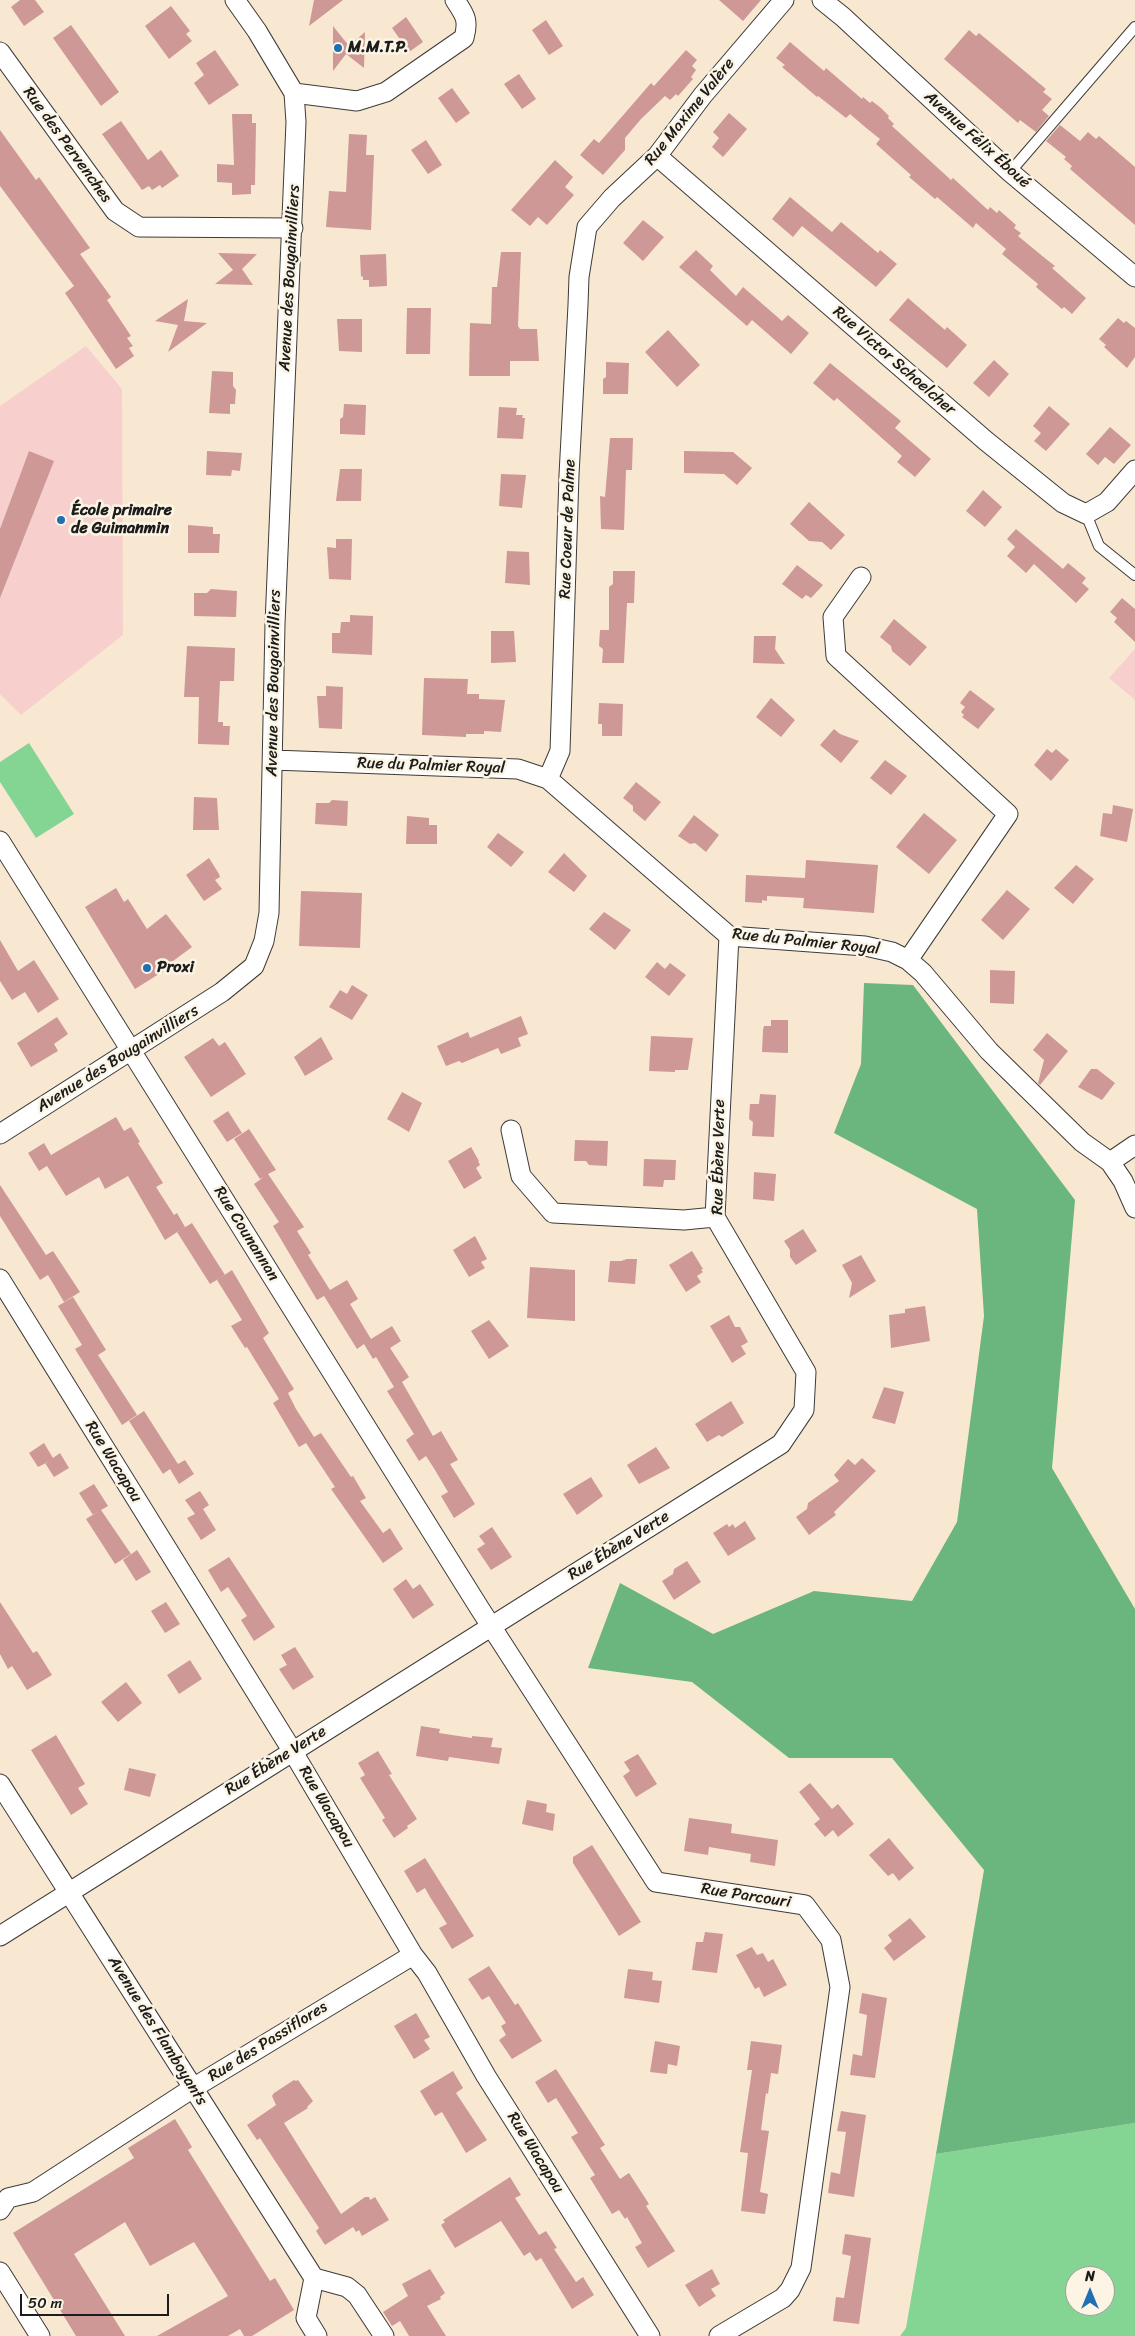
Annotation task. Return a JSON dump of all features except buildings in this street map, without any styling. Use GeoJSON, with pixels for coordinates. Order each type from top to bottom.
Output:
{"type":"FeatureCollection","features":[{"type":"Feature","properties":{"kind":"street"},"geometry":{"type":"LineString","coordinates":[[235,0],[257,31],[294,93],[356,101],[386,92],[464,38],[467,25],[464,13],[456,0]]}},
{"type":"Feature","properties":{"kind":"street","name":"Rue Maxime Valère"},"geometry":{"type":"LineString","coordinates":[[579,277],[587,227],[612,198],[657,156],[703,95],[784,0]]}},
{"type":"Feature","properties":{"kind":"street","name":"Avenue Félix Éboué"},"geometry":{"type":"LineString","coordinates":[[822,0],[851,24],[1010,172],[1135,278]]}},
{"type":"Feature","properties":{"kind":"street","name":"Rue des Pervenches"},"geometry":{"type":"LineString","coordinates":[[0,52],[115,210],[139,227],[293,228]]}},
{"type":"Feature","properties":{"kind":"street","name":"Avenue des Bougainvilliers"},"geometry":{"type":"LineString","coordinates":[[0,1134],[222,992],[254,966],[264,941],[269,913],[275,624],[288,295],[293,228],[296,122],[294,93]]}},
{"type":"Feature","properties":{"kind":"street","name":"Rue Victor Schoelcher"},"geometry":{"type":"LineString","coordinates":[[657,156],[986,440],[1063,503],[1086,514]]}},
{"type":"Feature","properties":{"kind":"street","name":"Rue Coeur de Palme"},"geometry":{"type":"LineString","coordinates":[[548,779],[560,751],[569,475],[579,277]]}},
{"type":"Feature","properties":{"kind":"street"},"geometry":{"type":"LineString","coordinates":[[1086,514],[1107,502],[1135,470]]}},
{"type":"Feature","properties":{"kind":"street"},"geometry":{"type":"LineString","coordinates":[[861,577],[834,617],[836,656],[1008,814],[908,960]]}},
{"type":"Feature","properties":{"kind":"street","name":"Rue du Palmier Royal"},"geometry":{"type":"LineString","coordinates":[[273,760],[518,769],[548,779],[729,936],[866,946],[892,952],[908,960],[923,973],[989,1051],[1082,1142],[1110,1162],[1123,1181],[1135,1208]]}},
{"type":"Feature","properties":{"kind":"street","name":"Rue Counannan"},"geometry":{"type":"LineString","coordinates":[[0,842],[492,1627]]}},
{"type":"Feature","properties":{"kind":"street","name":"Rue Ébène Verte"},"geometry":{"type":"LineString","coordinates":[[0,1936],[781,1444],[804,1410],[806,1372],[715,1217],[729,936]]}},
{"type":"Feature","properties":{"kind":"street"},"geometry":{"type":"LineString","coordinates":[[511,1130],[521,1176],[553,1214],[684,1220],[715,1217]]}},
{"type":"Feature","properties":{"kind":"street"},"geometry":{"type":"LineString","coordinates":[[1110,1162],[1135,1145]]}},
{"type":"Feature","properties":{"kind":"street","name":"Rue Wacapou"},"geometry":{"type":"LineString","coordinates":[[0,1279],[293,1752],[413,1955],[427,1973],[486,2076],[650,2336]]}},
{"type":"Feature","properties":{"kind":"street","name":"Rue Parcouri"},"geometry":{"type":"LineString","coordinates":[[492,1627],[656,1882],[805,1906],[832,1940],[840,1987],[801,2268],[790,2290],[783,2298],[719,2336]]}},
{"type":"Feature","properties":{"kind":"street","name":"Avenue des Flamboyants"},"geometry":{"type":"LineString","coordinates":[[0,1784],[314,2278]]}},
{"type":"Feature","properties":{"kind":"street","name":"Rue des Passiflores"},"geometry":{"type":"LineString","coordinates":[[3,2197],[33,2192],[194,2088],[413,1955]]}},
{"type":"Feature","properties":{"kind":"street"},"geometry":{"type":"LineString","coordinates":[[0,2272],[40,2336]]}},
{"type":"Feature","properties":{"kind":"street"},"geometry":{"type":"LineString","coordinates":[[317,2336],[306,2318],[314,2278],[352,2291],[384,2336]]}},
{"type":"Feature","properties":{"kind":"lane"},"geometry":{"type":"LineString","coordinates":[[1010,172],[1135,27]]}},
{"type":"Feature","properties":{"kind":"lane"},"geometry":{"type":"LineString","coordinates":[[1086,514],[1100,546],[1135,575]]}},
{"type":"Feature","properties":{"kind":"shaded area","name":"École primaire de Guimanmin"},"geometry":{"type":"Polygon","coordinates":[[[86,346],[122,389],[123,635],[21,715],[0,694],[0,406],[86,346]]]}},
{"type":"Feature","properties":{"kind":"shaded area"},"geometry":{"type":"Polygon","coordinates":[[[1135,649],[1135,700],[1109,678],[1135,649]]]}},
{"type":"Feature","properties":{"kind":"green space"},"geometry":{"type":"Polygon","coordinates":[[[29,743],[74,814],[36,838],[0,782],[0,762],[29,743]]]}},
{"type":"Feature","properties":{"kind":"green space"},"geometry":{"type":"Polygon","coordinates":[[[864,983],[913,985],[1075,1200],[1052,1468],[1135,1609],[1135,2123],[936,2154],[984,1870],[892,1758],[789,1758],[692,1682],[588,1668],[620,1583],[713,1634],[814,1591],[912,1601],[957,1522],[984,1316],[977,1209],[834,1133],[861,1064],[864,983]]]}},
{"type":"Feature","properties":{"kind":"green space"},"geometry":{"type":"Polygon","coordinates":[[[1135,2123],[1135,2336],[900,2336],[906,2328],[936,2154],[1135,2123]]]}},
{"type":"Feature","properties":{"kind":"place","name":"M.M.T.P."},"geometry":{"type":"Point","coordinates":[338,48]}},
{"type":"Feature","properties":{"kind":"place","name":"École primaire de Guimanmin"},"geometry":{"type":"Point","coordinates":[61,520]}},
{"type":"Feature","properties":{"kind":"place","name":"Proxi"},"geometry":{"type":"Point","coordinates":[147,968]}}]}
